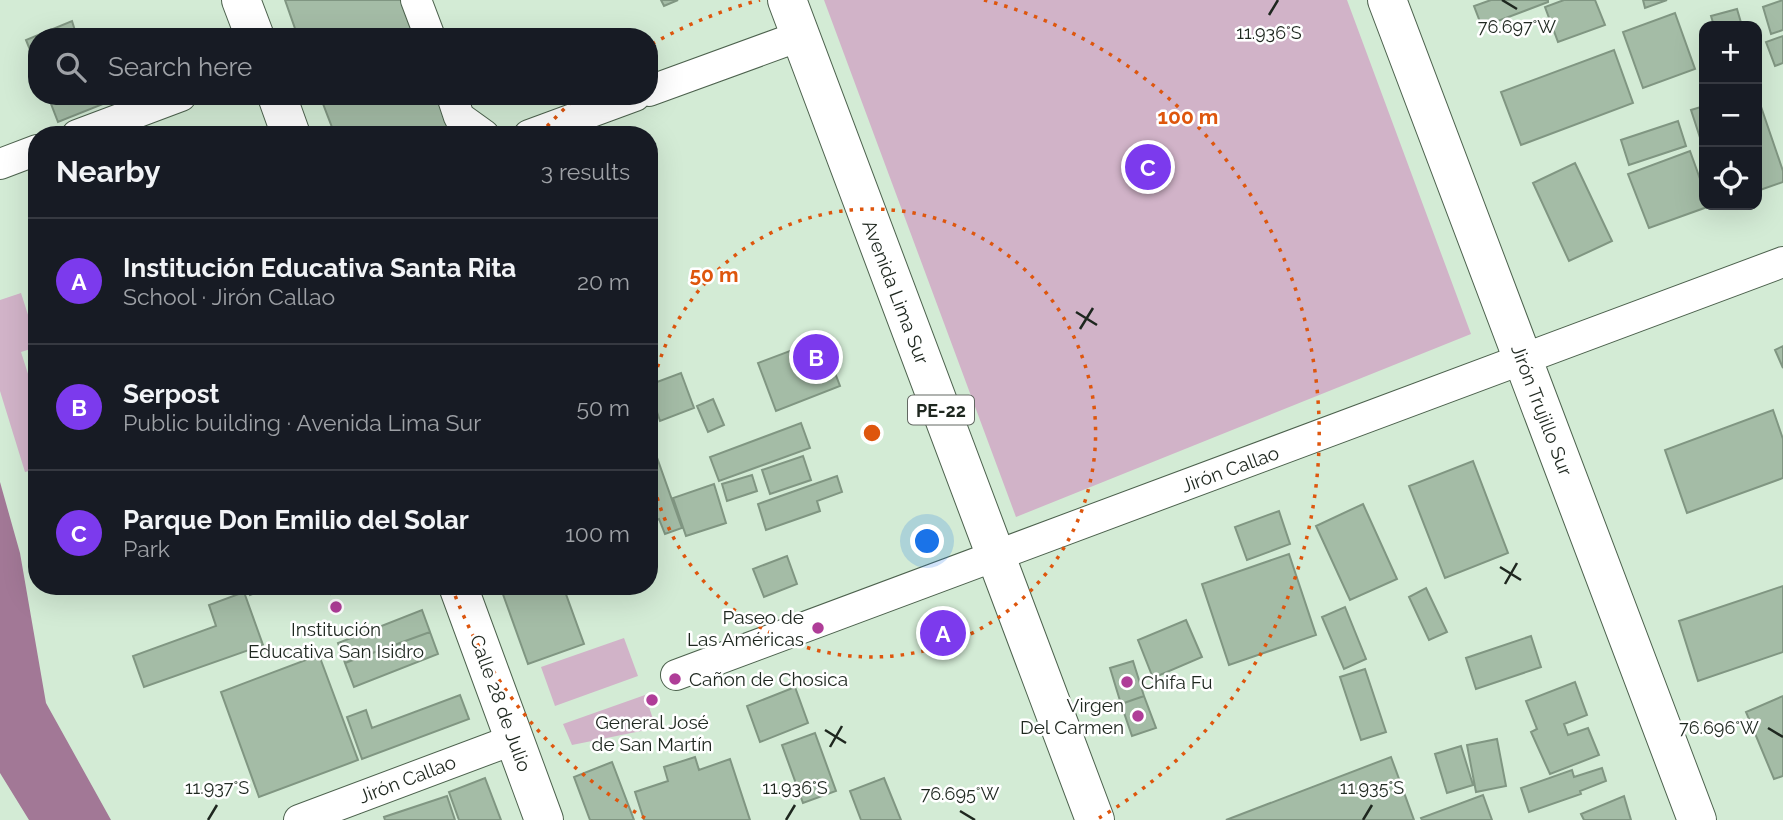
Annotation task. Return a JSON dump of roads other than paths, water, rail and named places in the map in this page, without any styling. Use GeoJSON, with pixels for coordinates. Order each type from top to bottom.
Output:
{"type":"FeatureCollection","features":[{"type":"Feature","properties":{"kind":"main road"},"geometry":{"type":"LineString","coordinates":[[241,0],[252,28]]}},
{"type":"Feature","properties":{"kind":"main road","name":"Avenida Lima Sur"},"geometry":{"type":"LineString","coordinates":[[787,0],[1095,820]]}},
{"type":"Feature","properties":{"kind":"main road","name":"Jirón Trujillo Sur"},"geometry":{"type":"LineString","coordinates":[[1387,0],[1697,820]]}},
{"type":"Feature","properties":{"kind":"main road"},"geometry":{"type":"LineString","coordinates":[[279,105],[288,126]]}},
{"type":"Feature","properties":{"kind":"main road","name":"Calle 28 de Julio"},"geometry":{"type":"LineString","coordinates":[[461,595],[544,820]]}},
{"type":"Feature","properties":{"kind":"street"},"geometry":{"type":"LineString","coordinates":[[416,0],[427,28]]}},
{"type":"Feature","properties":{"kind":"street"},"geometry":{"type":"LineString","coordinates":[[658,88],[800,36]]}},
{"type":"Feature","properties":{"kind":"street"},"geometry":{"type":"LineString","coordinates":[[101,126],[157,105]]}},
{"type":"Feature","properties":{"kind":"street"},"geometry":{"type":"LineString","coordinates":[[455,105],[459,117],[472,126]]}},
{"type":"Feature","properties":{"kind":"street"},"geometry":{"type":"LineString","coordinates":[[553,126],[611,105]]}},
{"type":"Feature","properties":{"kind":"street"},"geometry":{"type":"LineString","coordinates":[[0,164],[28,153]]}},
{"type":"Feature","properties":{"kind":"street","name":"Jirón Callao"},"geometry":{"type":"LineString","coordinates":[[676,675],[1783,262]]}},
{"type":"Feature","properties":{"kind":"street","name":"Jirón Callao"},"geometry":{"type":"LineString","coordinates":[[299,820],[514,739]]}},
{"type":"Feature","properties":{"kind":"place","name":"Parque Don Emilio del Solar"},"geometry":{"type":"Point","coordinates":[1148,167]}},
{"type":"Feature","properties":{"kind":"place","name":"Serpost"},"geometry":{"type":"Point","coordinates":[816,357]}},
{"type":"Feature","properties":{"kind":"place","name":"Institución Educativa San Isidro"},"geometry":{"type":"Point","coordinates":[336,607]}},
{"type":"Feature","properties":{"kind":"place","name":"Paseo de Las Américas"},"geometry":{"type":"Point","coordinates":[818,628]}},
{"type":"Feature","properties":{"kind":"place","name":"Institución Educativa Santa Rita"},"geometry":{"type":"Point","coordinates":[943,633]}},
{"type":"Feature","properties":{"kind":"place","name":"Cañon de Chosica"},"geometry":{"type":"Point","coordinates":[675,679]}},
{"type":"Feature","properties":{"kind":"place","name":"Chifa Fu"},"geometry":{"type":"Point","coordinates":[1127,682]}},
{"type":"Feature","properties":{"kind":"place","name":"General José de San Martín"},"geometry":{"type":"Point","coordinates":[652,700]}},
{"type":"Feature","properties":{"kind":"place","name":"Virgen Del Carmen"},"geometry":{"type":"Point","coordinates":[1138,716]}}]}
